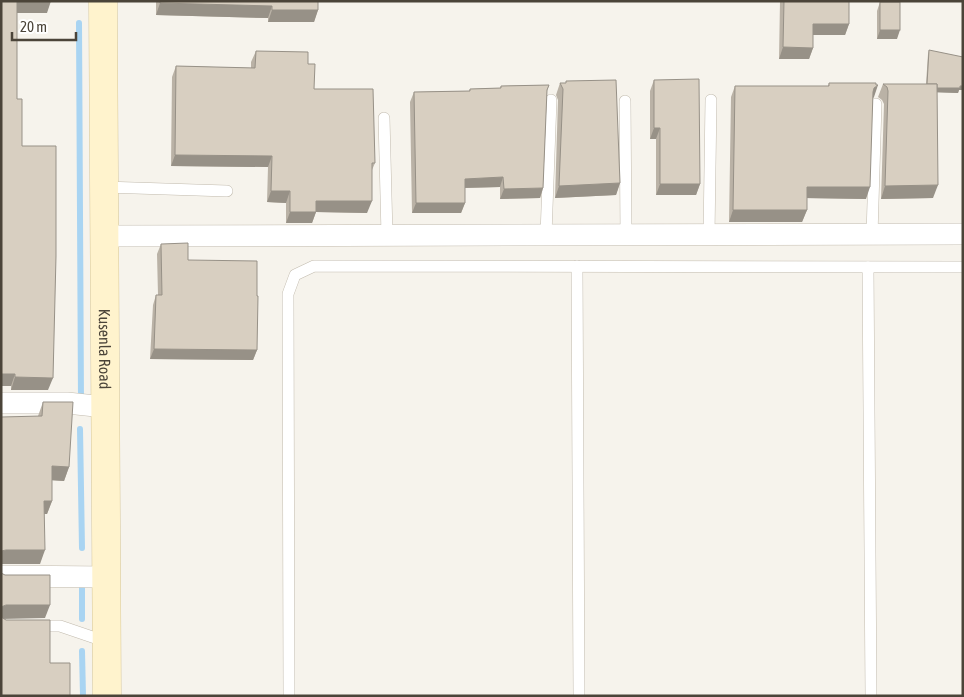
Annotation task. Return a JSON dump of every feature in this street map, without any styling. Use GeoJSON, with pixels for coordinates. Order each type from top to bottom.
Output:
{"type":"FeatureCollection","features":[{"type":"Feature","properties":{"kind":"main road","name":"Kusenla Road"},"geometry":{"type":"LineString","coordinates":[[103,1],[107,696]]}},
{"type":"Feature","properties":{"kind":"street"},"geometry":{"type":"LineString","coordinates":[[104,236],[963,234]]}},
{"type":"Feature","properties":{"kind":"street"},"geometry":{"type":"LineString","coordinates":[[1,402],[67,403],[105,407]]}},
{"type":"Feature","properties":{"kind":"street"},"geometry":{"type":"LineString","coordinates":[[1,576],[106,576]]}},
{"type":"Feature","properties":{"kind":"lane"},"geometry":{"type":"LineString","coordinates":[[546,235],[551,100]]}},
{"type":"Feature","properties":{"kind":"lane"},"geometry":{"type":"LineString","coordinates":[[709,235],[711,100]]}},
{"type":"Feature","properties":{"kind":"lane"},"geometry":{"type":"LineString","coordinates":[[625,101],[626,235]]}},
{"type":"Feature","properties":{"kind":"lane"},"geometry":{"type":"LineString","coordinates":[[872,235],[876,104]]}},
{"type":"Feature","properties":{"kind":"lane"},"geometry":{"type":"LineString","coordinates":[[384,118],[387,235]]}},
{"type":"Feature","properties":{"kind":"lane"},"geometry":{"type":"LineString","coordinates":[[104,188],[227,191]]}},
{"type":"Feature","properties":{"kind":"lane"},"geometry":{"type":"LineString","coordinates":[[289,696],[288,294],[295,275],[314,266],[963,267]]}},
{"type":"Feature","properties":{"kind":"lane"},"geometry":{"type":"LineString","coordinates":[[578,266],[579,696]]}},
{"type":"Feature","properties":{"kind":"lane"},"geometry":{"type":"LineString","coordinates":[[868,267],[871,696]]}},
{"type":"Feature","properties":{"kind":"lane"},"geometry":{"type":"LineString","coordinates":[[21,626],[60,626],[107,642]]}},
{"type":"Feature","properties":{"kind":"building"},"geometry":{"type":"Polygon","coordinates":[[[1,1],[17,1],[17,99],[22,99],[22,146],[56,146],[53,378],[15,377],[15,374],[1,374],[1,1]]]}},
{"type":"Feature","properties":{"kind":"building"},"geometry":{"type":"Polygon","coordinates":[[[160,1],[318,1],[318,10],[272,10],[272,6],[160,3],[160,1]]]}},
{"type":"Feature","properties":{"kind":"building"},"geometry":{"type":"Polygon","coordinates":[[[784,1],[849,1],[849,24],[813,24],[813,48],[783,47],[784,1]]]}},
{"type":"Feature","properties":{"kind":"building"},"geometry":{"type":"Polygon","coordinates":[[[880,2],[900,2],[900,30],[880,30],[880,2]]]}},
{"type":"Feature","properties":{"kind":"building"},"geometry":{"type":"Polygon","coordinates":[[[929,50],[963,57],[963,86],[960,86],[960,88],[937,88],[937,84],[927,84],[929,50]]]}},
{"type":"Feature","properties":{"kind":"building"},"geometry":{"type":"Polygon","coordinates":[[[256,51],[308,52],[308,64],[315,64],[314,89],[373,89],[375,163],[372,163],[372,201],[316,201],[316,212],[290,212],[290,191],[271,191],[272,156],[175,155],[176,66],[255,68],[256,51]]]}},
{"type":"Feature","properties":{"kind":"building"},"geometry":{"type":"Polygon","coordinates":[[[699,79],[700,184],[660,184],[660,128],[654,128],[654,80],[699,79]]]}},
{"type":"Feature","properties":{"kind":"building"},"geometry":{"type":"Polygon","coordinates":[[[616,80],[620,183],[559,186],[563,89],[560,83],[566,83],[566,81],[616,80]]]}},
{"type":"Feature","properties":{"kind":"building"},"geometry":{"type":"Polygon","coordinates":[[[829,83],[876,83],[878,85],[874,88],[873,92],[870,187],[807,187],[807,210],[733,210],[735,86],[829,86],[829,83]]]}},
{"type":"Feature","properties":{"kind":"building"},"geometry":{"type":"Polygon","coordinates":[[[883,84],[937,84],[938,185],[885,186],[888,91],[887,87],[883,84]]]}},
{"type":"Feature","properties":{"kind":"building"},"geometry":{"type":"Polygon","coordinates":[[[549,85],[547,90],[543,188],[504,189],[503,177],[465,179],[465,203],[416,203],[414,92],[470,91],[470,89],[501,88],[501,86],[549,85]]]}},
{"type":"Feature","properties":{"kind":"building"},"geometry":{"type":"Polygon","coordinates":[[[188,243],[188,260],[257,261],[257,350],[154,349],[156,295],[162,295],[161,244],[188,243]]]}},
{"type":"Feature","properties":{"kind":"building"},"geometry":{"type":"Polygon","coordinates":[[[43,402],[73,402],[69,467],[52,466],[52,501],[44,501],[45,550],[1,551],[1,417],[42,416],[43,402]]]}},
{"type":"Feature","properties":{"kind":"building"},"geometry":{"type":"Polygon","coordinates":[[[1,573],[5,575],[50,575],[50,605],[6,605],[1,607],[1,573]]]}},
{"type":"Feature","properties":{"kind":"building"},"geometry":{"type":"Polygon","coordinates":[[[1,617],[6,620],[50,620],[50,663],[70,663],[70,696],[1,696],[1,617]]]}},
{"type":"Feature","properties":{"kind":"waterway"},"geometry":{"type":"LineString","coordinates":[[79,23],[81,402]]}},
{"type":"Feature","properties":{"kind":"waterway"},"geometry":{"type":"LineString","coordinates":[[80,429],[82,548]]}},
{"type":"Feature","properties":{"kind":"waterway"},"geometry":{"type":"LineString","coordinates":[[82,580],[82,619]]}},
{"type":"Feature","properties":{"kind":"waterway"},"geometry":{"type":"LineString","coordinates":[[82,651],[83,696]]}}]}
